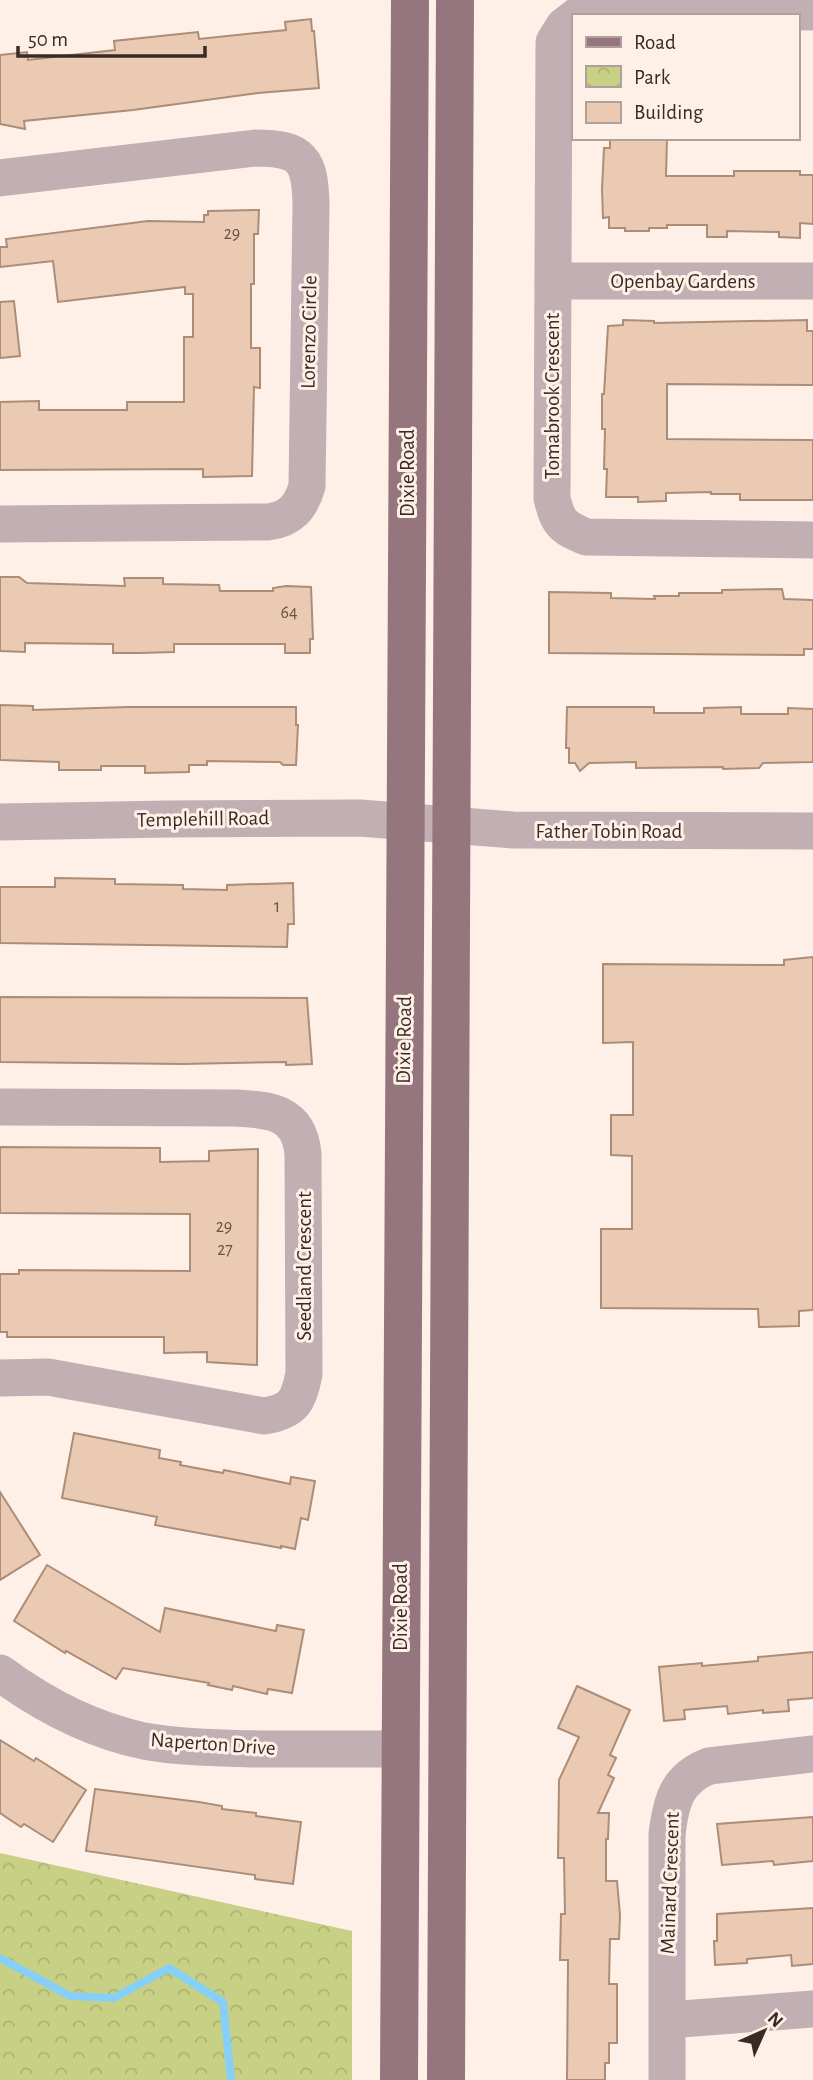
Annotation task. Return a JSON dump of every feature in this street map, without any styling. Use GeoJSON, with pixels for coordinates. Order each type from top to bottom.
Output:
{"type":"FeatureCollection","features":[{"type":"Feature","properties":{"kind":"main road","name":"Dixie Road"},"geometry":{"type":"LineString","coordinates":[[399,2080],[410,0]]}},
{"type":"Feature","properties":{"kind":"main road"},"geometry":{"type":"LineString","coordinates":[[446,2080],[455,0]]}},
{"type":"Feature","properties":{"kind":"street","name":"Tomabrook Crescent"},"geometry":{"type":"LineString","coordinates":[[584,14],[597,10],[813,12]]}},
{"type":"Feature","properties":{"kind":"street","name":"Tomabrook Crescent"},"geometry":{"type":"LineString","coordinates":[[572,19],[564,26],[554,42],[552,498],[556,518],[568,529],[586,537],[813,540]]}},
{"type":"Feature","properties":{"kind":"street","name":"Lorenzo Circle"},"geometry":{"type":"LineString","coordinates":[[0,178],[272,148],[287,150],[309,169],[311,205],[307,486],[303,502],[293,513],[281,520],[268,522],[0,524]]}},
{"type":"Feature","properties":{"kind":"street","name":"Openbay Gardens"},"geometry":{"type":"LineString","coordinates":[[553,281],[813,281]]}},
{"type":"Feature","properties":{"kind":"street","name":"Templehill Road"},"geometry":{"type":"LineString","coordinates":[[0,822],[250,818],[359,818],[405,822]]}},
{"type":"Feature","properties":{"kind":"street","name":"Father Tobin Road"},"geometry":{"type":"LineString","coordinates":[[405,822],[513,830],[813,831]]}},
{"type":"Feature","properties":{"kind":"street","name":"Seedland Crescent"},"geometry":{"type":"LineString","coordinates":[[0,1107],[236,1108],[265,1110],[291,1122],[302,1140],[303,1154],[304,1374],[299,1397],[294,1403],[277,1414],[264,1416],[48,1377],[0,1378]]}},
{"type":"Feature","properties":{"kind":"street","name":"Naperton Drive"},"geometry":{"type":"LineString","coordinates":[[0,1673],[64,1713],[111,1732],[142,1740],[177,1746],[400,1749]]}},
{"type":"Feature","properties":{"kind":"street","name":"Mainard Crescent"},"geometry":{"type":"LineString","coordinates":[[667,2080],[667,1834],[670,1806],[682,1784],[693,1772],[709,1766],[813,1754]]}},
{"type":"Feature","properties":{"kind":"street"},"geometry":{"type":"LineString","coordinates":[[668,2021],[813,2009]]}},
{"type":"Feature","properties":{"kind":"green space"},"geometry":{"type":"Polygon","coordinates":[[[0,1853],[352,1931],[352,2080],[0,2080],[0,1853]]]}},
{"type":"Feature","properties":{"kind":"building"},"geometry":{"type":"Polygon","coordinates":[[[311,19],[319,88],[24,121],[25,129],[0,124],[0,55],[27,52],[28,60],[115,50],[114,41],[198,32],[199,39],[286,30],[285,22],[311,19]]]}},
{"type":"Feature","properties":{"kind":"building"},"geometry":{"type":"Polygon","coordinates":[[[610,140],[667,140],[666,176],[734,176],[734,171],[800,171],[800,175],[813,175],[813,224],[800,223],[800,238],[779,237],[779,232],[727,231],[727,237],[707,237],[707,225],[667,225],[667,228],[649,228],[649,231],[609,228],[609,217],[603,218],[602,189],[604,148],[610,148],[610,140]]]}},
{"type":"Feature","properties":{"kind":"building"},"geometry":{"type":"Polygon","coordinates":[[[259,210],[258,234],[254,234],[254,284],[251,284],[251,348],[260,348],[260,388],[254,387],[252,476],[203,477],[203,469],[0,470],[0,402],[39,401],[39,410],[127,410],[127,402],[184,402],[184,337],[193,337],[193,294],[185,294],[185,287],[58,302],[53,261],[0,267],[0,247],[7,247],[6,239],[148,221],[204,222],[204,215],[208,215],[208,211],[259,210]]]}},
{"type":"Feature","properties":{"kind":"building"},"geometry":{"type":"Polygon","coordinates":[[[14,301],[20,356],[0,358],[0,302],[14,301]]]}},
{"type":"Feature","properties":{"kind":"building"},"geometry":{"type":"Polygon","coordinates":[[[623,320],[654,323],[807,320],[807,331],[813,331],[813,385],[667,384],[667,439],[813,440],[813,500],[740,500],[740,494],[711,492],[666,493],[666,501],[638,502],[638,497],[606,497],[602,394],[608,326],[623,325],[623,320]]]}},
{"type":"Feature","properties":{"kind":"building"},"geometry":{"type":"Polygon","coordinates":[[[0,577],[19,577],[27,583],[125,586],[124,578],[163,578],[163,584],[219,585],[220,591],[273,591],[273,588],[286,586],[311,587],[313,639],[310,639],[310,653],[285,653],[285,644],[174,644],[174,652],[113,653],[113,644],[25,643],[25,652],[0,651],[0,577]]]}},
{"type":"Feature","properties":{"kind":"building"},"geometry":{"type":"Polygon","coordinates":[[[782,589],[784,599],[813,600],[813,649],[804,649],[804,655],[549,653],[549,592],[611,593],[611,598],[655,599],[654,596],[679,596],[679,593],[782,589]]]}},
{"type":"Feature","properties":{"kind":"building"},"geometry":{"type":"Polygon","coordinates":[[[0,705],[33,706],[33,710],[296,707],[296,765],[283,765],[280,762],[207,761],[207,765],[189,765],[189,772],[145,773],[145,766],[59,770],[59,762],[0,760],[0,705]]]}},
{"type":"Feature","properties":{"kind":"building"},"geometry":{"type":"Polygon","coordinates":[[[567,707],[654,707],[654,713],[704,713],[704,708],[741,707],[741,714],[788,714],[788,708],[813,709],[813,762],[763,763],[759,768],[723,769],[636,768],[636,762],[589,763],[580,771],[575,763],[569,763],[569,748],[566,748],[567,707]]]}},
{"type":"Feature","properties":{"kind":"building"},"geometry":{"type":"Polygon","coordinates":[[[55,878],[115,879],[115,884],[183,885],[183,889],[227,890],[227,885],[293,883],[294,924],[288,924],[287,947],[0,943],[0,887],[55,887],[55,878]]]}},
{"type":"Feature","properties":{"kind":"building"},"geometry":{"type":"Polygon","coordinates":[[[813,957],[813,1310],[799,1311],[799,1326],[759,1327],[758,1309],[601,1308],[601,1229],[632,1229],[632,1156],[611,1155],[611,1115],[633,1115],[633,1042],[603,1043],[603,964],[784,965],[784,960],[813,957]]]}},
{"type":"Feature","properties":{"kind":"building"},"geometry":{"type":"Polygon","coordinates":[[[0,997],[307,998],[312,1064],[0,1062],[0,997]]]}},
{"type":"Feature","properties":{"kind":"building"},"geometry":{"type":"Polygon","coordinates":[[[0,1147],[160,1148],[160,1162],[209,1161],[209,1151],[258,1149],[257,1365],[207,1362],[207,1352],[164,1353],[164,1337],[7,1337],[7,1332],[0,1332],[0,1274],[19,1274],[19,1270],[190,1271],[190,1214],[0,1213],[0,1147]]]}},
{"type":"Feature","properties":{"kind":"building"},"geometry":{"type":"Polygon","coordinates":[[[74,1433],[160,1450],[159,1458],[181,1462],[180,1465],[223,1473],[224,1470],[290,1484],[291,1477],[315,1481],[308,1520],[301,1518],[295,1549],[281,1548],[155,1525],[157,1517],[62,1498],[74,1433]]]}},
{"type":"Feature","properties":{"kind":"building"},"geometry":{"type":"Polygon","coordinates":[[[0,1492],[40,1555],[0,1580],[0,1492]]]}},
{"type":"Feature","properties":{"kind":"building"},"geometry":{"type":"Polygon","coordinates":[[[47,1565],[160,1632],[165,1608],[276,1631],[277,1625],[304,1630],[292,1693],[268,1689],[267,1694],[233,1686],[232,1690],[208,1685],[209,1683],[123,1668],[116,1679],[66,1651],[65,1653],[14,1621],[47,1565]]]}},
{"type":"Feature","properties":{"kind":"building"},"geometry":{"type":"Polygon","coordinates":[[[813,1652],[813,1698],[788,1700],[789,1711],[763,1713],[763,1710],[728,1714],[727,1706],[684,1710],[685,1719],[664,1721],[659,1667],[758,1661],[758,1657],[813,1652]]]}},
{"type":"Feature","properties":{"kind":"building"},"geometry":{"type":"Polygon","coordinates":[[[577,1686],[630,1710],[610,1755],[616,1758],[608,1775],[614,1778],[598,1813],[609,1813],[606,1881],[617,1881],[620,1915],[619,1939],[610,1939],[609,1984],[617,1984],[617,2043],[609,2043],[609,2063],[605,2063],[605,2080],[567,2080],[568,1960],[560,1960],[561,1914],[565,1914],[564,1858],[558,1858],[559,1780],[579,1737],[558,1728],[577,1686]]]}},
{"type":"Feature","properties":{"kind":"building"},"geometry":{"type":"Polygon","coordinates":[[[0,1740],[34,1761],[36,1758],[86,1790],[53,1842],[24,1824],[21,1827],[0,1813],[0,1740]]]}},
{"type":"Feature","properties":{"kind":"building"},"geometry":{"type":"Polygon","coordinates":[[[95,1789],[199,1802],[222,1806],[222,1809],[256,1813],[256,1816],[301,1822],[293,1884],[255,1879],[255,1875],[86,1851],[95,1789]]]}},
{"type":"Feature","properties":{"kind":"building"},"geometry":{"type":"Polygon","coordinates":[[[813,1817],[813,1861],[774,1865],[773,1861],[722,1865],[717,1824],[813,1817]]]}},
{"type":"Feature","properties":{"kind":"building"},"geometry":{"type":"Polygon","coordinates":[[[813,1908],[813,1964],[792,1966],[791,1955],[747,1959],[747,1963],[715,1965],[717,1914],[813,1908]]]}},
{"type":"Feature","properties":{"kind":"waterway"},"geometry":{"type":"LineString","coordinates":[[0,1958],[70,1996],[114,1998],[169,1968],[223,2002],[231,2080]]}}]}
